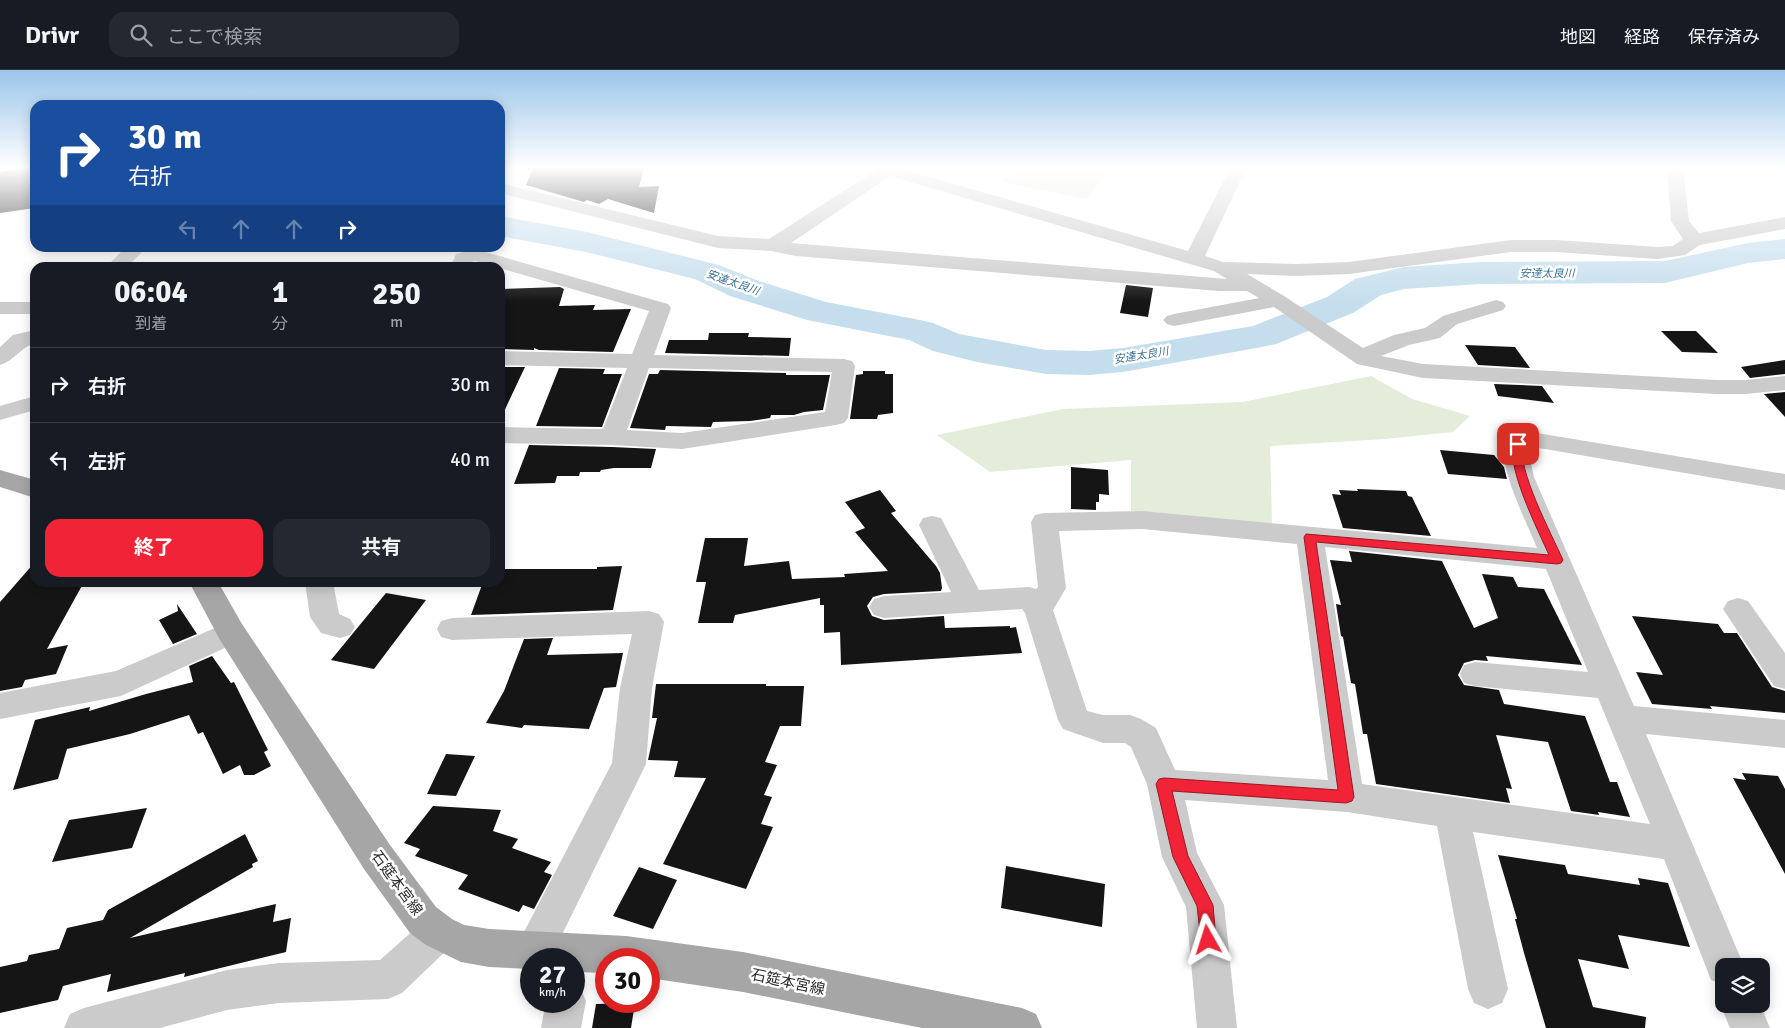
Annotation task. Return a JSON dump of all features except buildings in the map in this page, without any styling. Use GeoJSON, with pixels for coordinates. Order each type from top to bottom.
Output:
{"type":"FeatureCollection","features":[{"type":"Feature","properties":{"kind":"main road"},"geometry":{"type":"LineString","coordinates":[[0,478],[30,487]]}},
{"type":"Feature","properties":{"kind":"main road","name":"石筵本宮線"},"geometry":{"type":"LineString","coordinates":[[207,587],[231,632],[377,857],[423,920],[439,932],[460,943],[489,948],[520,950]]}},
{"type":"Feature","properties":{"kind":"main road","name":"石筵本宮線"},"geometry":{"type":"LineString","coordinates":[[585,957],[626,955],[743,972],[1022,1028]]}},
{"type":"Feature","properties":{"kind":"street"},"geometry":{"type":"LineString","coordinates":[[600,213],[718,242],[1219,285],[1251,285]]}},
{"type":"Feature","properties":{"kind":"street"},"geometry":{"type":"LineString","coordinates":[[771,246],[782,241],[822,213]]}},
{"type":"Feature","properties":{"kind":"street"},"geometry":{"type":"LineString","coordinates":[[1037,213],[1221,267],[1240,269],[1349,268],[1511,246],[1556,246],[1657,253],[1678,251],[1694,240],[1785,223]]}},
{"type":"Feature","properties":{"kind":"street"},"geometry":{"type":"LineString","coordinates":[[1194,258],[1216,213]]}},
{"type":"Feature","properties":{"kind":"street"},"geometry":{"type":"LineString","coordinates":[[1679,213],[1680,221],[1694,240]]}},
{"type":"Feature","properties":{"kind":"street"},"geometry":{"type":"LineString","coordinates":[[121,262],[132,252]]}},
{"type":"Feature","properties":{"kind":"street"},"geometry":{"type":"LineString","coordinates":[[462,262],[463,258],[475,255],[500,262]]}},
{"type":"Feature","properties":{"kind":"street"},"geometry":{"type":"LineString","coordinates":[[505,264],[661,308],[612,437]]}},
{"type":"Feature","properties":{"kind":"street"},"geometry":{"type":"LineString","coordinates":[[1221,267],[1278,301],[1361,357],[1424,371],[1716,388],[1785,383]]}},
{"type":"Feature","properties":{"kind":"street"},"geometry":{"type":"LineString","coordinates":[[1174,320],[1278,301]]}},
{"type":"Feature","properties":{"kind":"street"},"geometry":{"type":"LineString","coordinates":[[1361,357],[1402,340],[1432,333],[1450,320],[1496,306]]}},
{"type":"Feature","properties":{"kind":"street"},"geometry":{"type":"LineString","coordinates":[[0,308],[30,308]]}},
{"type":"Feature","properties":{"kind":"street"},"geometry":{"type":"LineString","coordinates":[[0,358],[21,340],[30,337]]}},
{"type":"Feature","properties":{"kind":"street"},"geometry":{"type":"LineString","coordinates":[[505,358],[844,366],[836,418],[682,441],[612,437],[505,435]]}},
{"type":"Feature","properties":{"kind":"street"},"geometry":{"type":"LineString","coordinates":[[0,412],[30,404]]}},
{"type":"Feature","properties":{"kind":"street"},"geometry":{"type":"LineString","coordinates":[[1722,958],[1676,844],[1521,477],[1516,450],[1518,444],[1524,440],[1539,440],[1785,482]]}},
{"type":"Feature","properties":{"kind":"street"},"geometry":{"type":"LineString","coordinates":[[1038,609],[1052,588],[1044,522],[1142,520],[1557,560]]}},
{"type":"Feature","properties":{"kind":"street"},"geometry":{"type":"LineString","coordinates":[[932,524],[970,601]]}},
{"type":"Feature","properties":{"kind":"street"},"geometry":{"type":"LineString","coordinates":[[1310,537],[1346,797]]}},
{"type":"Feature","properties":{"kind":"street"},"geometry":{"type":"LineString","coordinates":[[320,587],[325,617],[331,625],[340,627]]}},
{"type":"Feature","properties":{"kind":"street"},"geometry":{"type":"LineString","coordinates":[[884,607],[1029,598],[1038,609],[1074,720],[1103,729],[1130,729],[1144,738],[1164,784],[1180,857],[1205,905],[1217,1028]]}},
{"type":"Feature","properties":{"kind":"street"},"geometry":{"type":"LineString","coordinates":[[1738,609],[1785,677]]}},
{"type":"Feature","properties":{"kind":"street"},"geometry":{"type":"LineString","coordinates":[[452,629],[649,622],[636,688],[629,764],[535,948]]}},
{"type":"Feature","properties":{"kind":"street"},"geometry":{"type":"LineString","coordinates":[[0,706],[121,683],[231,632]]}},
{"type":"Feature","properties":{"kind":"street"},"geometry":{"type":"LineString","coordinates":[[1475,674],[1609,686]]}},
{"type":"Feature","properties":{"kind":"street"},"geometry":{"type":"LineString","coordinates":[[1622,718],[1785,734]]}},
{"type":"Feature","properties":{"kind":"street"},"geometry":{"type":"LineString","coordinates":[[1164,784],[1346,797],[1676,844]]}},
{"type":"Feature","properties":{"kind":"street"},"geometry":{"type":"LineString","coordinates":[[1452,813],[1488,990]]}},
{"type":"Feature","properties":{"kind":"street"},"geometry":{"type":"LineString","coordinates":[[84,1028],[227,990],[279,983],[388,979],[439,932]]}},
{"type":"Feature","properties":{"kind":"street"},"geometry":{"type":"LineString","coordinates":[[561,1028],[564,1013]]}},
{"type":"Feature","properties":{"kind":"street"},"geometry":{"type":"LineString","coordinates":[[1744,1013],[1750,1028]]}},
{"type":"Feature","properties":{"kind":"green space"},"geometry":{"type":"Polygon","coordinates":[[[1371,376],[1412,399],[1470,416],[1453,432],[1385,439],[1270,446],[1272,525],[1131,511],[1131,460],[990,472],[937,435],[1063,409],[1243,402],[1371,376]]]}},
{"type":"Feature","properties":{"kind":"waterway","name":"安達太良川"},"geometry":{"type":"LineString","coordinates":[[505,227],[587,242],[707,272],[743,288],[820,312],[920,331],[947,343],[977,350],[1046,362],[1089,363],[1123,360],[1262,336],[1340,305],[1368,287],[1404,278],[1480,273],[1665,272],[1748,253],[1785,249]]}},
{"type":"Feature","properties":{"kind":"route"},"geometry":{"type":"LineString","coordinates":[[1208,940],[1205,905],[1180,857],[1164,784],[1346,797],[1310,537],[1557,560],[1521,477],[1516,450],[1518,444]]}}]}
